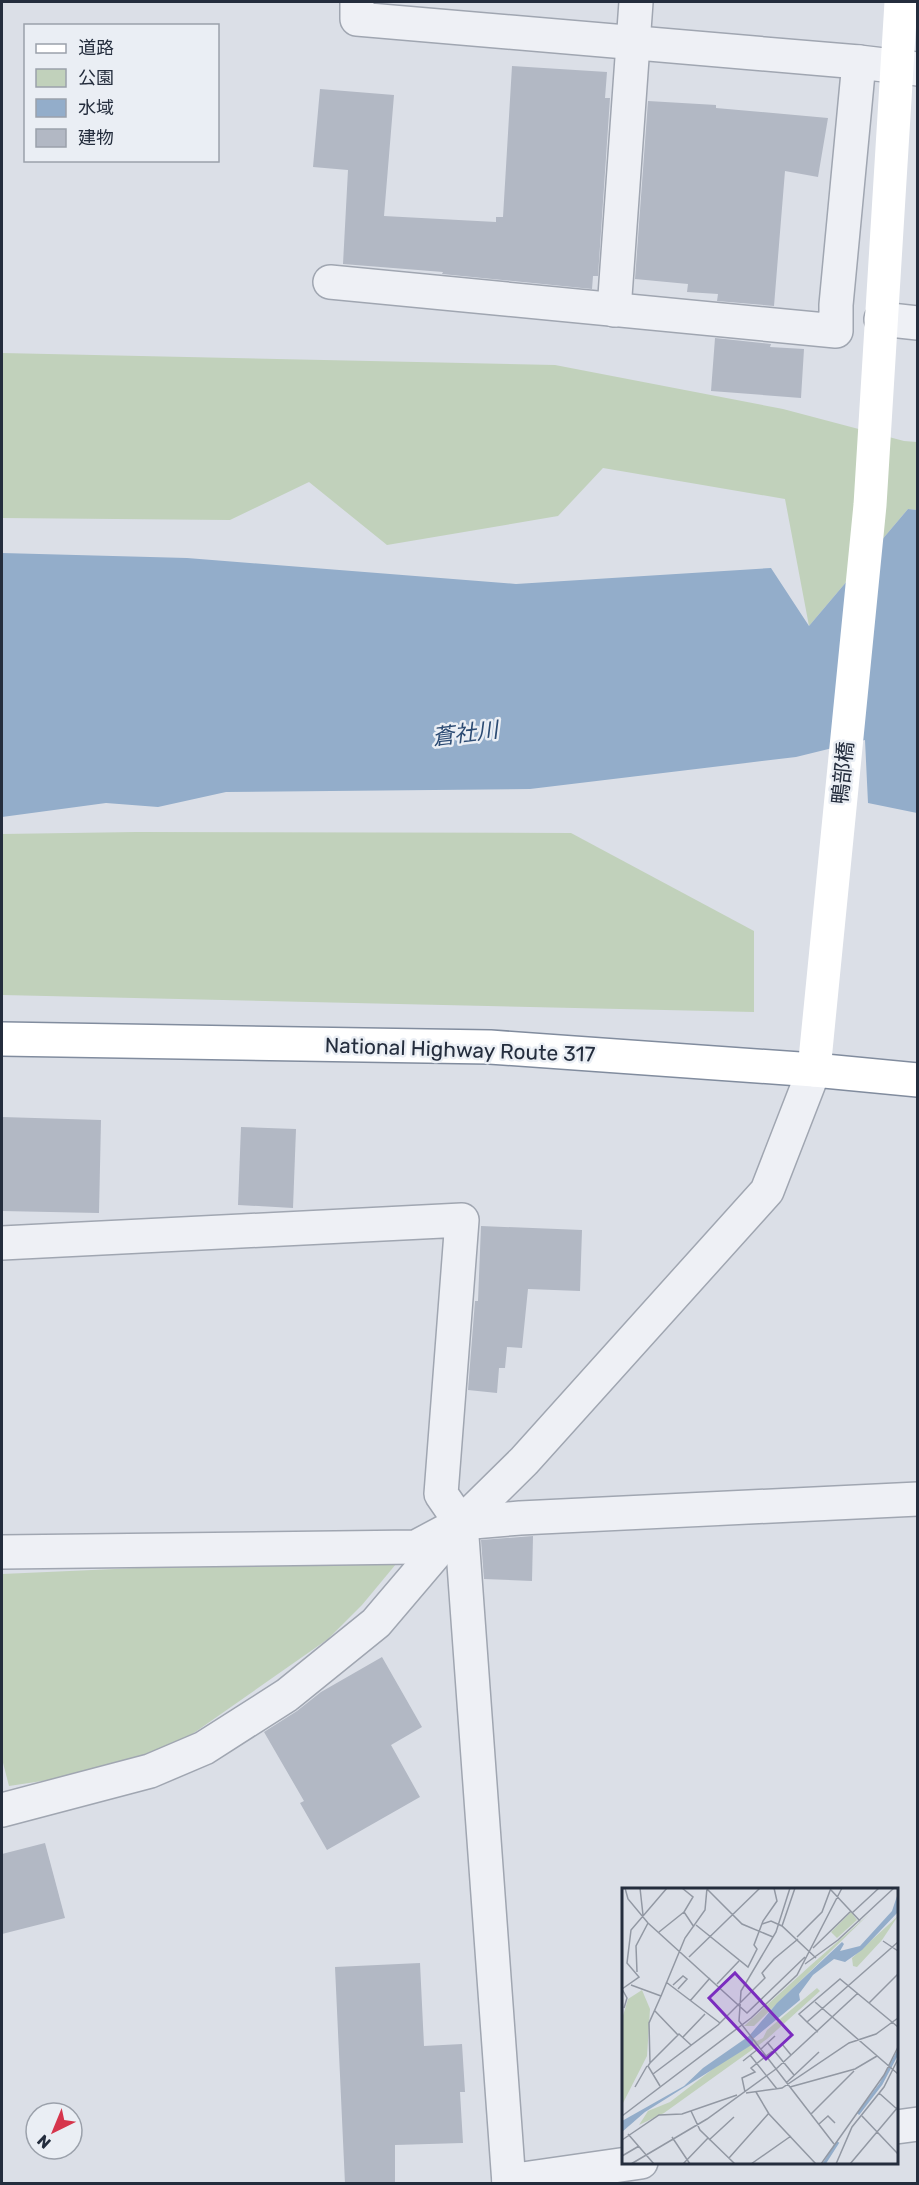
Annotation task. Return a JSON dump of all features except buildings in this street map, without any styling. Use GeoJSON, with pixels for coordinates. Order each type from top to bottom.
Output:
{"type":"FeatureCollection","features":[{"type":"Feature","properties":{"kind":"main road","name":"鴨部橋"},"geometry":{"type":"LineString","coordinates":[[815,1056],[870,505],[881,319],[907,69],[901,2]]}},
{"type":"Feature","properties":{"kind":"main road","name":"National Highway Route 317"},"geometry":{"type":"LineString","coordinates":[[2,1039],[490,1047],[815,1056],[918,1080]]}},
{"type":"Feature","properties":{"kind":"street"},"geometry":{"type":"LineString","coordinates":[[357,2],[357,19],[859,62],[907,69]]}},
{"type":"Feature","properties":{"kind":"street"},"geometry":{"type":"LineString","coordinates":[[614,310],[636,2]]}},
{"type":"Feature","properties":{"kind":"street"},"geometry":{"type":"LineString","coordinates":[[330,282],[836,331],[836,305],[859,62]]}},
{"type":"Feature","properties":{"kind":"street"},"geometry":{"type":"LineString","coordinates":[[881,319],[918,323]]}},
{"type":"Feature","properties":{"kind":"street"},"geometry":{"type":"LineString","coordinates":[[2,1810],[150,1772],[204,1748],[287,1695],[376,1623],[461,1523],[524,1461],[768,1191],[815,1056]]}},
{"type":"Feature","properties":{"kind":"street"},"geometry":{"type":"LineString","coordinates":[[2,1243],[462,1220],[441,1494],[461,1523],[509,2182],[634,2164]]}},
{"type":"Feature","properties":{"kind":"street"},"geometry":{"type":"LineString","coordinates":[[2,1552],[416,1547],[461,1523],[918,1498]]}},
{"type":"Feature","properties":{"kind":"street"},"geometry":{"type":"LineString","coordinates":[[898,2127],[918,2124]]}},
{"type":"Feature","properties":{"kind":"green space"},"geometry":{"type":"Polygon","coordinates":[[[2,353],[555,365],[783,409],[904,441],[917,442],[917,510],[908,509],[809,626],[785,499],[603,468],[558,516],[387,545],[309,482],[230,520],[2,518],[2,353]]]}},
{"type":"Feature","properties":{"kind":"green space"},"geometry":{"type":"Polygon","coordinates":[[[571,833],[754,931],[754,1012],[2,995],[2,834],[571,833]]]}},
{"type":"Feature","properties":{"kind":"green space"},"geometry":{"type":"Polygon","coordinates":[[[401,1558],[362,1605],[328,1639],[148,1765],[9,1786],[2,1759],[2,1574],[401,1558]]]}},
{"type":"Feature","properties":{"kind":"water","name":"蒼社川"},"geometry":{"type":"Polygon","coordinates":[[[908,509],[917,510],[917,813],[868,803],[865,740],[796,757],[530,789],[226,792],[158,807],[106,803],[2,817],[2,553],[187,558],[516,584],[771,568],[809,626],[908,509]]]}}]}
